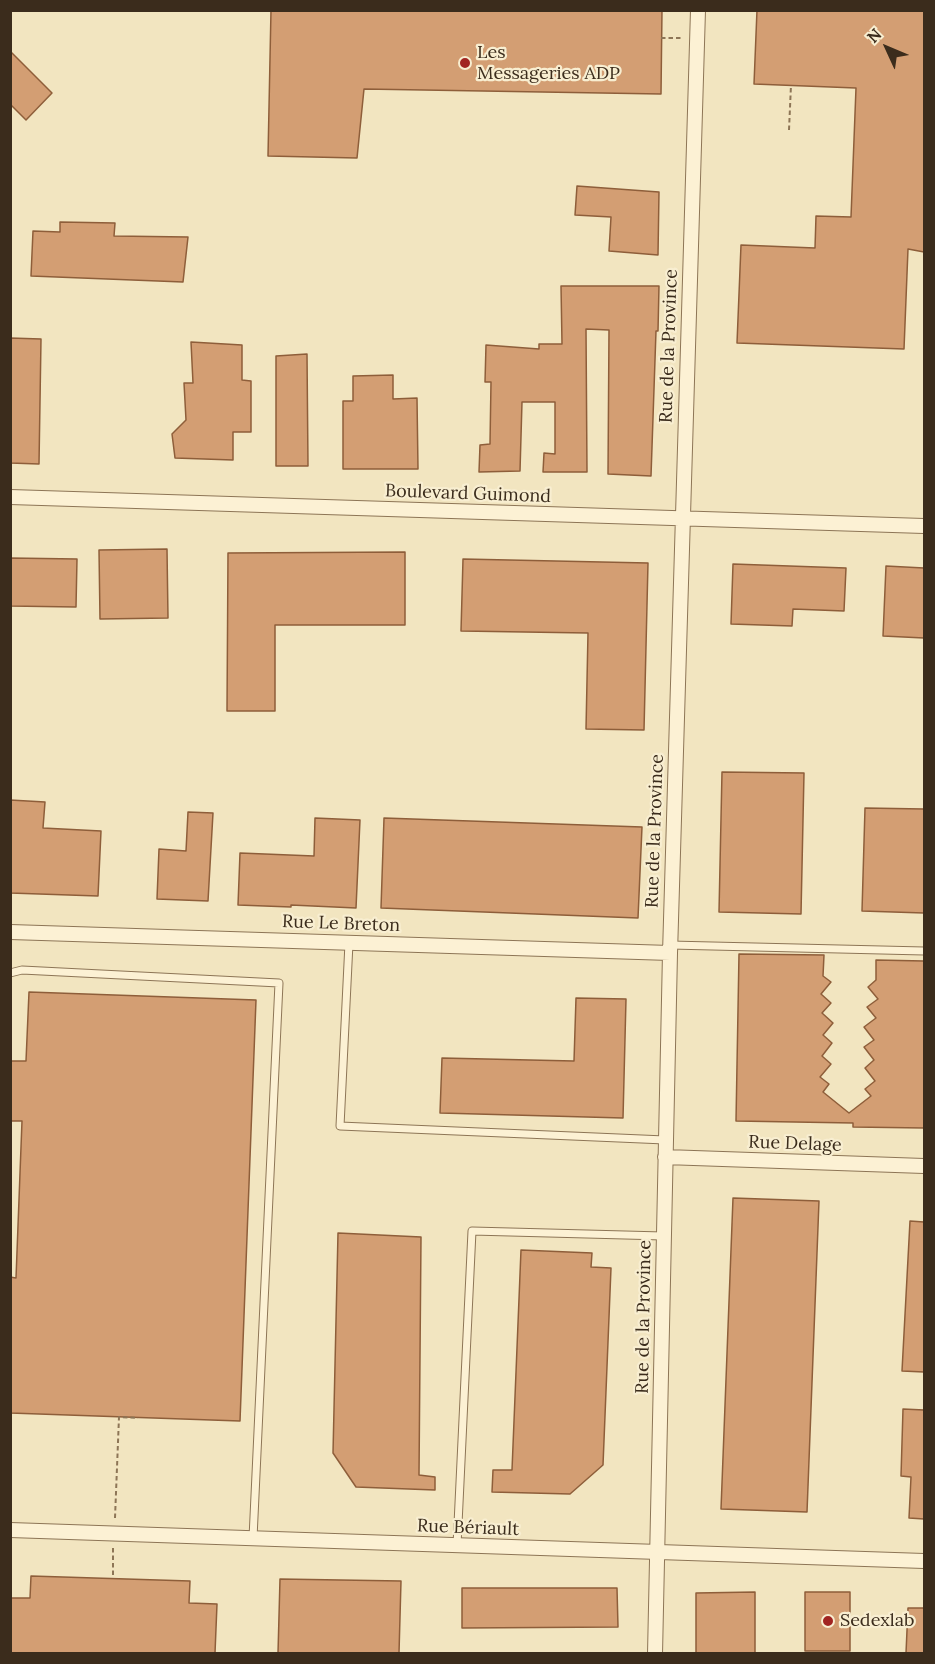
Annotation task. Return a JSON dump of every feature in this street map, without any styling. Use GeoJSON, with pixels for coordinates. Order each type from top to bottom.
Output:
{"type":"FeatureCollection","features":[{"type":"Feature","properties":{"kind":"street","name":"Rue de la Province"},"geometry":{"type":"LineString","coordinates":[[655,1653],[665,1140],[698,10]]}},
{"type":"Feature","properties":{"kind":"street","name":"Boulevard Guimond"},"geometry":{"type":"LineString","coordinates":[[10,497],[924,526]]}},
{"type":"Feature","properties":{"kind":"street","name":"Rue Le Breton"},"geometry":{"type":"LineString","coordinates":[[10,932],[349,943],[670,949]]}},
{"type":"Feature","properties":{"kind":"street","name":"Rue Delage"},"geometry":{"type":"LineString","coordinates":[[665,1157],[924,1166]]}},
{"type":"Feature","properties":{"kind":"street","name":"Rue Bériault"},"geometry":{"type":"LineString","coordinates":[[10,1530],[924,1561]]}},
{"type":"Feature","properties":{"kind":"lane"},"geometry":{"type":"LineString","coordinates":[[349,943],[340,1126],[665,1140]]}},
{"type":"Feature","properties":{"kind":"lane"},"geometry":{"type":"LineString","coordinates":[[670,949],[924,951]]}},
{"type":"Feature","properties":{"kind":"lane"},"geometry":{"type":"LineString","coordinates":[[10,973],[22,970],[279,983],[252,1538]]}},
{"type":"Feature","properties":{"kind":"lane"},"geometry":{"type":"LineString","coordinates":[[458,1545],[472,1232],[663,1236]]}},
{"type":"Feature","properties":{"kind":"path"},"geometry":{"type":"LineString","coordinates":[[662,38],[697,37]]}},
{"type":"Feature","properties":{"kind":"path"},"geometry":{"type":"LineString","coordinates":[[789,130],[791,85]]}},
{"type":"Feature","properties":{"kind":"path"},"geometry":{"type":"LineString","coordinates":[[115,1524],[119,1417],[138,1418]]}},
{"type":"Feature","properties":{"kind":"path"},"geometry":{"type":"LineString","coordinates":[[113,1548],[113,1578]]}},
{"type":"Feature","properties":{"kind":"building","name":"Les Messageries ADP"},"geometry":{"type":"Polygon","coordinates":[[[271,10],[662,10],[661,94],[364,89],[357,158],[268,156],[271,10]]]}},
{"type":"Feature","properties":{"kind":"building"},"geometry":{"type":"Polygon","coordinates":[[[757,10],[924,10],[924,252],[908,249],[904,349],[737,343],[741,245],[815,248],[816,216],[851,217],[856,88],[754,84],[757,10]]]}},
{"type":"Feature","properties":{"kind":"building"},"geometry":{"type":"Polygon","coordinates":[[[10,51],[52,93],[26,120],[10,104],[10,51]]]}},
{"type":"Feature","properties":{"kind":"building"},"geometry":{"type":"Polygon","coordinates":[[[577,186],[659,192],[658,255],[609,251],[611,217],[575,215],[577,186]]]}},
{"type":"Feature","properties":{"kind":"building"},"geometry":{"type":"Polygon","coordinates":[[[60,222],[115,223],[114,236],[188,237],[183,282],[31,276],[33,231],[60,232],[60,222]]]}},
{"type":"Feature","properties":{"kind":"building"},"geometry":{"type":"Polygon","coordinates":[[[561,286],[659,286],[651,476],[608,474],[609,330],[586,329],[587,472],[543,472],[544,453],[555,454],[555,402],[522,402],[520,471],[479,472],[480,445],[490,444],[491,382],[485,382],[486,345],[539,349],[539,344],[562,344],[561,286]]]}},
{"type":"Feature","properties":{"kind":"building"},"geometry":{"type":"Polygon","coordinates":[[[10,338],[41,339],[39,464],[10,463],[10,338]]]}},
{"type":"Feature","properties":{"kind":"building"},"geometry":{"type":"Polygon","coordinates":[[[191,342],[242,345],[242,380],[251,381],[251,432],[233,432],[233,460],[175,458],[172,434],[186,420],[184,383],[193,383],[191,342]]]}},
{"type":"Feature","properties":{"kind":"building"},"geometry":{"type":"Polygon","coordinates":[[[307,354],[308,466],[276,466],[276,356],[307,354]]]}},
{"type":"Feature","properties":{"kind":"building"},"geometry":{"type":"Polygon","coordinates":[[[393,375],[393,399],[417,398],[418,469],[343,469],[343,401],[353,401],[353,376],[393,375]]]}},
{"type":"Feature","properties":{"kind":"building"},"geometry":{"type":"Polygon","coordinates":[[[167,549],[168,618],[100,619],[99,550],[167,549]]]}},
{"type":"Feature","properties":{"kind":"building"},"geometry":{"type":"Polygon","coordinates":[[[405,552],[405,625],[275,625],[275,711],[227,711],[228,553],[405,552]]]}},
{"type":"Feature","properties":{"kind":"building"},"geometry":{"type":"Polygon","coordinates":[[[10,558],[77,559],[76,607],[10,606],[10,558]]]}},
{"type":"Feature","properties":{"kind":"building"},"geometry":{"type":"Polygon","coordinates":[[[463,559],[648,563],[644,730],[586,729],[588,633],[461,631],[463,559]]]}},
{"type":"Feature","properties":{"kind":"building"},"geometry":{"type":"Polygon","coordinates":[[[733,564],[846,568],[844,611],[793,609],[792,626],[731,624],[733,564]]]}},
{"type":"Feature","properties":{"kind":"building"},"geometry":{"type":"Polygon","coordinates":[[[886,566],[924,568],[924,638],[883,636],[886,566]]]}},
{"type":"Feature","properties":{"kind":"building"},"geometry":{"type":"Polygon","coordinates":[[[722,772],[804,773],[801,914],[719,912],[722,772]]]}},
{"type":"Feature","properties":{"kind":"building"},"geometry":{"type":"Polygon","coordinates":[[[10,800],[45,802],[43,828],[101,831],[98,896],[10,893],[10,800]]]}},
{"type":"Feature","properties":{"kind":"building"},"geometry":{"type":"Polygon","coordinates":[[[865,808],[924,809],[924,913],[862,911],[865,808]]]}},
{"type":"Feature","properties":{"kind":"building"},"geometry":{"type":"Polygon","coordinates":[[[188,812],[213,813],[208,901],[157,899],[159,849],[186,851],[188,812]]]}},
{"type":"Feature","properties":{"kind":"building"},"geometry":{"type":"Polygon","coordinates":[[[315,818],[360,820],[356,908],[238,905],[240,853],[314,856],[315,818]]]}},
{"type":"Feature","properties":{"kind":"building"},"geometry":{"type":"Polygon","coordinates":[[[384,818],[642,827],[638,918],[381,908],[384,818]]]}},
{"type":"Feature","properties":{"kind":"building"},"geometry":{"type":"Polygon","coordinates":[[[739,954],[824,955],[823,976],[831,982],[821,994],[831,1003],[822,1013],[833,1023],[823,1035],[832,1043],[822,1056],[831,1064],[820,1077],[829,1084],[823,1092],[849,1113],[871,1096],[865,1089],[875,1081],[865,1068],[874,1060],[864,1047],[874,1040],[864,1027],[876,1018],[867,1007],[878,999],[868,987],[876,980],[876,960],[924,961],[924,1128],[853,1127],[853,1123],[736,1121],[739,954]]]}},
{"type":"Feature","properties":{"kind":"building"},"geometry":{"type":"Polygon","coordinates":[[[29,992],[256,1000],[240,1421],[10,1413],[10,1277],[16,1278],[22,1121],[10,1121],[10,1061],[26,1061],[29,992]]]}},
{"type":"Feature","properties":{"kind":"building"},"geometry":{"type":"Polygon","coordinates":[[[576,998],[626,999],[623,1118],[440,1113],[442,1058],[574,1061],[576,998]]]}},
{"type":"Feature","properties":{"kind":"building"},"geometry":{"type":"Polygon","coordinates":[[[733,1198],[819,1201],[807,1512],[721,1509],[733,1198]]]}},
{"type":"Feature","properties":{"kind":"building"},"geometry":{"type":"Polygon","coordinates":[[[910,1221],[924,1222],[924,1372],[902,1371],[910,1221]]]}},
{"type":"Feature","properties":{"kind":"building"},"geometry":{"type":"Polygon","coordinates":[[[338,1233],[421,1237],[419,1475],[435,1477],[435,1490],[356,1487],[333,1453],[338,1233]]]}},
{"type":"Feature","properties":{"kind":"building"},"geometry":{"type":"Polygon","coordinates":[[[521,1250],[592,1253],[591,1267],[611,1268],[603,1465],[570,1494],[492,1492],[493,1470],[512,1470],[521,1250]]]}},
{"type":"Feature","properties":{"kind":"building"},"geometry":{"type":"Polygon","coordinates":[[[903,1409],[924,1410],[924,1519],[909,1518],[911,1477],[901,1476],[903,1409]]]}},
{"type":"Feature","properties":{"kind":"building"},"geometry":{"type":"Polygon","coordinates":[[[31,1576],[190,1581],[189,1603],[217,1604],[215,1653],[10,1653],[10,1598],[30,1598],[31,1576]]]}},
{"type":"Feature","properties":{"kind":"building"},"geometry":{"type":"Polygon","coordinates":[[[280,1579],[401,1581],[399,1653],[278,1653],[280,1579]]]}},
{"type":"Feature","properties":{"kind":"building"},"geometry":{"type":"Polygon","coordinates":[[[462,1588],[617,1588],[618,1627],[462,1628],[462,1588]]]}},
{"type":"Feature","properties":{"kind":"building"},"geometry":{"type":"Polygon","coordinates":[[[755,1592],[755,1653],[696,1653],[696,1593],[755,1592]]]}},
{"type":"Feature","properties":{"kind":"building","name":"Sedexlab"},"geometry":{"type":"Polygon","coordinates":[[[805,1592],[850,1592],[850,1651],[805,1651],[805,1592]]]}},
{"type":"Feature","properties":{"kind":"building"},"geometry":{"type":"Polygon","coordinates":[[[908,1608],[924,1608],[924,1653],[906,1653],[908,1608]]]}},
{"type":"Feature","properties":{"kind":"place","name":"Les Messageries ADP"},"geometry":{"type":"Point","coordinates":[465,63]}},
{"type":"Feature","properties":{"kind":"place","name":"Sedexlab"},"geometry":{"type":"Point","coordinates":[828,1621]}}]}
